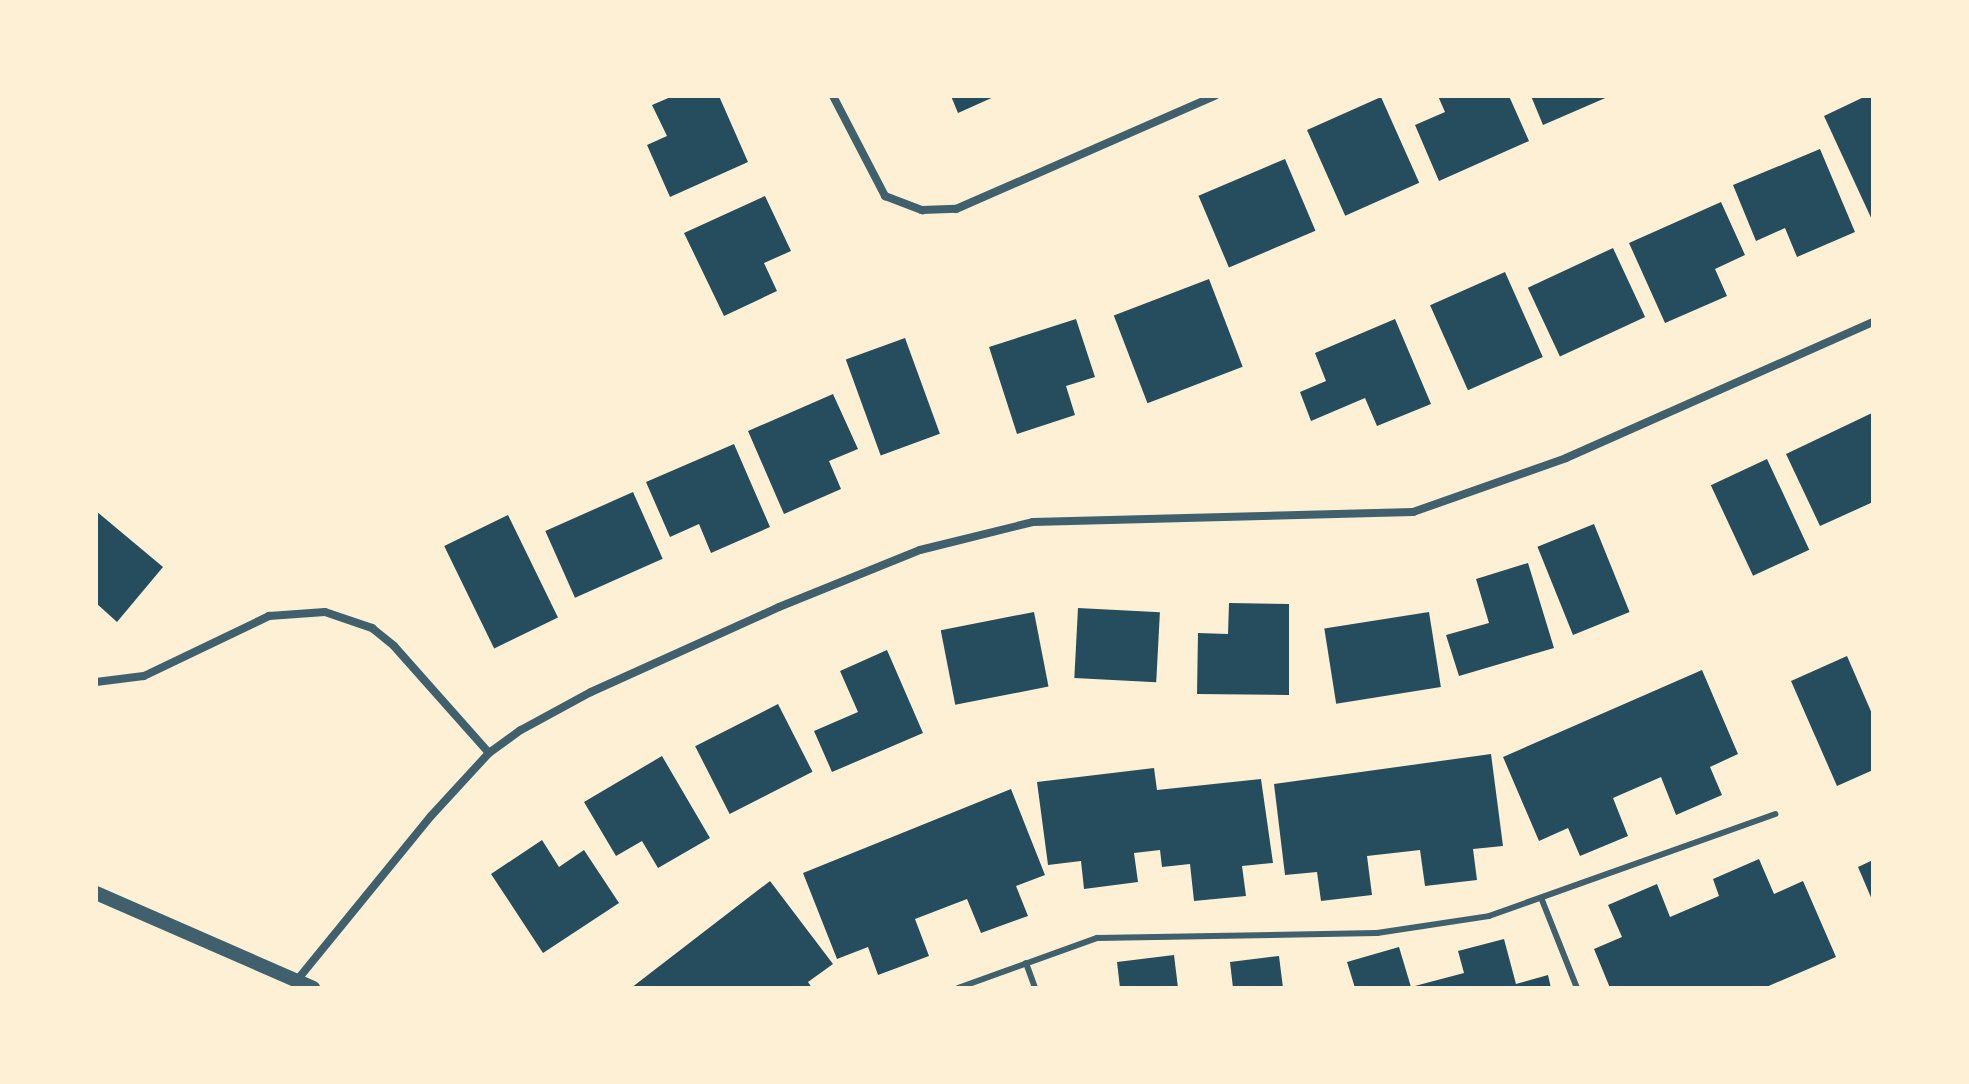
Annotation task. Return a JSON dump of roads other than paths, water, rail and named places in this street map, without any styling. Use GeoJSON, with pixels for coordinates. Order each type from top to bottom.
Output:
{"type":"FeatureCollection","features":[{"type":"Feature","properties":{"kind":"street"},"geometry":{"type":"LineString","coordinates":[[833,96],[885,196],[922,210],[956,209],[1215,96]]}},
{"type":"Feature","properties":{"kind":"street"},"geometry":{"type":"LineString","coordinates":[[298,979],[431,816],[489,753],[521,730],[591,692],[920,550],[985,531],[1092,517],[1413,512],[1566,458],[1873,322]]}},
{"type":"Feature","properties":{"kind":"street"},"geometry":{"type":"LineString","coordinates":[[96,682],[144,676],[269,616],[325,612],[372,628],[394,646],[489,753]]}},
{"type":"Feature","properties":{"kind":"street"},"geometry":{"type":"LineString","coordinates":[[96,893],[313,988]]}},
{"type":"Feature","properties":{"kind":"lane"},"geometry":{"type":"LineString","coordinates":[[958,988],[1097,938],[1377,933],[1489,916],[1542,900],[1775,814]]}},
{"type":"Feature","properties":{"kind":"lane"},"geometry":{"type":"LineString","coordinates":[[1542,900],[1577,988]]}},
{"type":"Feature","properties":{"kind":"lane"},"geometry":{"type":"LineString","coordinates":[[1026,963],[1035,988]]}}]}
